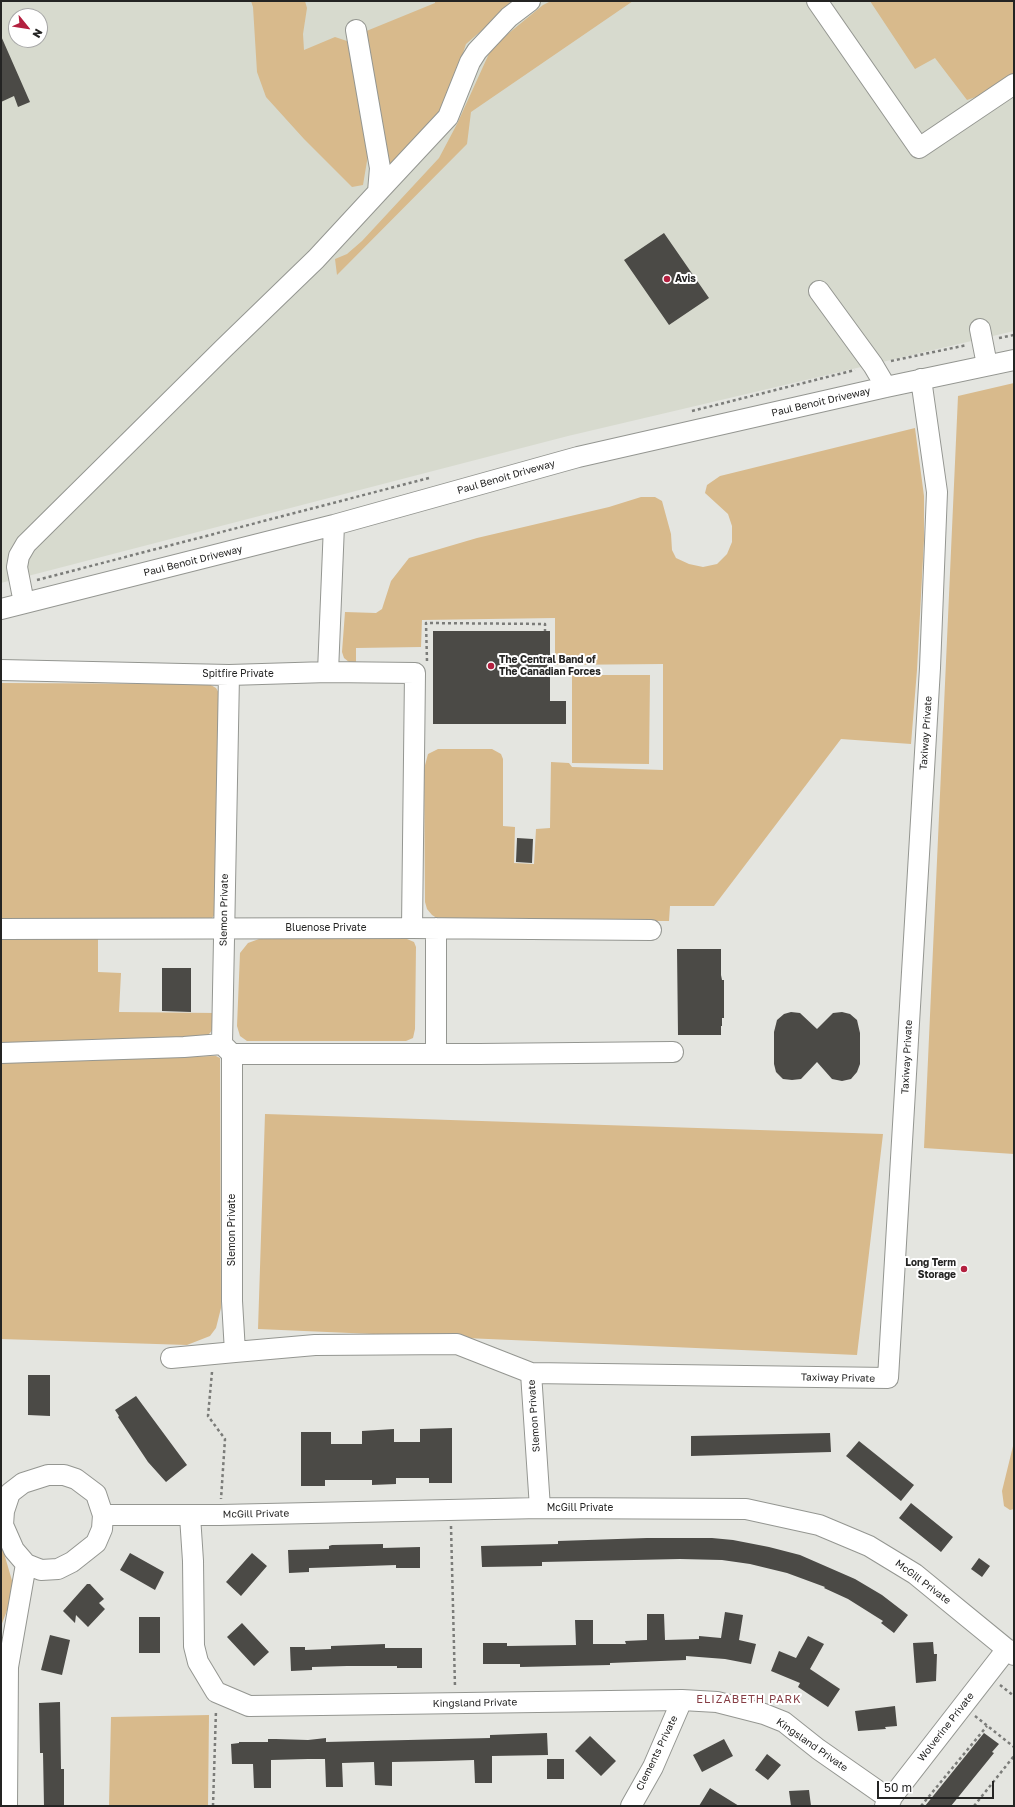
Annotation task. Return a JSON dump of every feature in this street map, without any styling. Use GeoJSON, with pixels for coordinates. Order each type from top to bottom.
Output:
{"type":"FeatureCollection","features":[{"type":"Feature","properties":{"kind":"street"},"geometry":{"type":"LineString","coordinates":[[22,594],[17,567],[19,556],[26,544],[213,358],[316,259],[448,117],[470,62],[477,51],[509,17],[530,1]]}},
{"type":"Feature","properties":{"kind":"street"},"geometry":{"type":"LineString","coordinates":[[817,1],[919,148],[1014,84]]}},
{"type":"Feature","properties":{"kind":"street"},"geometry":{"type":"LineString","coordinates":[[356,30],[380,168],[378,192]]}},
{"type":"Feature","properties":{"kind":"street"},"geometry":{"type":"LineString","coordinates":[[819,290],[874,365],[886,387]]}},
{"type":"Feature","properties":{"kind":"street"},"geometry":{"type":"LineString","coordinates":[[980,329],[987,365]]}},
{"type":"Feature","properties":{"kind":"street","name":"Paul Benoit Driveway"},"geometry":{"type":"LineString","coordinates":[[1,609],[22,594],[334,525],[578,457],[921,379],[1014,360]]}},
{"type":"Feature","properties":{"kind":"street","name":"Taxiway Private"},"geometry":{"type":"LineString","coordinates":[[531,1373],[888,1378],[909,930],[930,668],[937,492],[921,379]]}},
{"type":"Feature","properties":{"kind":"street"},"geometry":{"type":"LineString","coordinates":[[328,672],[334,525]]}},
{"type":"Feature","properties":{"kind":"street","name":"Spitfire Private"},"geometry":{"type":"LineString","coordinates":[[1,670],[229,675],[328,672],[415,673]]}},
{"type":"Feature","properties":{"kind":"street"},"geometry":{"type":"LineString","coordinates":[[412,928],[415,673]]}},
{"type":"Feature","properties":{"kind":"street","name":"Slemon Private"},"geometry":{"type":"LineString","coordinates":[[229,675],[224,928],[232,1301],[235,1352],[315,1345],[457,1344],[531,1373],[540,1508]]}},
{"type":"Feature","properties":{"kind":"street"},"geometry":{"type":"LineString","coordinates":[[436,928],[436,1054]]}},
{"type":"Feature","properties":{"kind":"street","name":"Bluenose Private"},"geometry":{"type":"LineString","coordinates":[[1,929],[436,928],[651,930]]}},
{"type":"Feature","properties":{"kind":"street"},"geometry":{"type":"LineString","coordinates":[[1,1053],[184,1047],[436,1054],[673,1052]]}},
{"type":"Feature","properties":{"kind":"street"},"geometry":{"type":"LineString","coordinates":[[171,1358],[235,1352]]}},
{"type":"Feature","properties":{"kind":"street"},"geometry":{"type":"LineString","coordinates":[[48,1475],[64,1475],[76,1479],[96,1494],[103,1515],[102,1529],[96,1542],[72,1562],[58,1569],[41,1570],[26,1564],[14,1550],[4,1525],[6,1489],[48,1475]]}},
{"type":"Feature","properties":{"kind":"street","name":"McGill Private"},"geometry":{"type":"LineString","coordinates":[[103,1515],[190,1516],[540,1508],[746,1509],[819,1525],[869,1546],[893,1559],[915,1574],[1011,1652]]}},
{"type":"Feature","properties":{"kind":"street"},"geometry":{"type":"LineString","coordinates":[[190,1516],[193,1561],[194,1646],[198,1662],[216,1692]]}},
{"type":"Feature","properties":{"kind":"street"},"geometry":{"type":"LineString","coordinates":[[7,1806],[8,1667],[26,1564]]}},
{"type":"Feature","properties":{"kind":"street","name":"Wolverine Private"},"geometry":{"type":"LineString","coordinates":[[888,1803],[962,1706],[1011,1652]]}},
{"type":"Feature","properties":{"kind":"street","name":"Kingsland Private"},"geometry":{"type":"LineString","coordinates":[[216,1692],[249,1706],[682,1700],[717,1702],[764,1714],[784,1722],[888,1803]]}},
{"type":"Feature","properties":{"kind":"street","name":"Clements Private"},"geometry":{"type":"LineString","coordinates":[[631,1806],[653,1767],[682,1700]]}},
{"type":"Feature","properties":{"kind":"path"},"geometry":{"type":"LineString","coordinates":[[22,594],[334,503]]}},
{"type":"Feature","properties":{"kind":"path"},"geometry":{"type":"LineString","coordinates":[[415,673],[427,664],[426,623],[545,624],[545,631]]}},
{"type":"Feature","properties":{"kind":"path"},"geometry":{"type":"LineString","coordinates":[[214,1354],[208,1416],[225,1439],[220,1515]]}},
{"type":"Feature","properties":{"kind":"path"},"geometry":{"type":"LineString","coordinates":[[451,1510],[455,1703]]}},
{"type":"Feature","properties":{"kind":"path"},"geometry":{"type":"LineString","coordinates":[[213,1806],[216,1692]]}},
{"type":"Feature","properties":{"kind":"path"},"geometry":{"type":"LineString","coordinates":[[962,1706],[1014,1748]]}},
{"type":"Feature","properties":{"kind":"path"},"geometry":{"type":"LineString","coordinates":[[921,1806],[987,1726]]}},
{"type":"Feature","properties":{"kind":"path"},"geometry":{"type":"LineString","coordinates":[[974,1806],[1014,1756]]}},
{"type":"Feature","properties":{"kind":"shaded area"},"geometry":{"type":"Polygon","coordinates":[[[1,1],[1014,1],[1014,331],[568,436],[1,583],[1,1]]]}},
{"type":"Feature","properties":{"kind":"shaded area"},"geometry":{"type":"Polygon","coordinates":[[[251,1],[305,1],[307,8],[303,34],[304,50],[335,37],[347,41],[369,149],[363,185],[352,187],[304,139],[266,97],[257,72],[253,7],[251,1]]]}},
{"type":"Feature","properties":{"kind":"shaded area"},"geometry":{"type":"Polygon","coordinates":[[[435,1],[521,1],[496,18],[466,44],[447,101],[426,130],[387,167],[364,32],[435,3],[435,1]]]}},
{"type":"Feature","properties":{"kind":"shaded area"},"geometry":{"type":"Polygon","coordinates":[[[551,1],[633,1],[471,112],[467,144],[337,275],[335,259],[347,254],[362,241],[439,158],[457,124],[492,47],[543,5],[551,1]]]}},
{"type":"Feature","properties":{"kind":"shaded area"},"geometry":{"type":"Polygon","coordinates":[[[870,1],[1014,1],[1014,75],[982,95],[967,100],[935,58],[915,69],[870,1]]]}},
{"type":"Feature","properties":{"kind":"shaded area"},"geometry":{"type":"Polygon","coordinates":[[[1014,383],[1014,1154],[924,1148],[958,396],[1014,383]]]}},
{"type":"Feature","properties":{"kind":"shaded area"},"geometry":{"type":"Polygon","coordinates":[[[915,428],[924,496],[924,540],[917,670],[911,744],[841,739],[714,906],[670,906],[669,921],[440,920],[432,915],[427,909],[425,902],[424,769],[428,754],[438,749],[492,749],[501,754],[503,759],[503,826],[515,827],[514,863],[534,864],[536,829],[550,828],[551,762],[569,763],[572,767],[663,770],[663,664],[555,665],[555,618],[422,620],[421,647],[356,648],[356,662],[349,662],[344,658],[342,652],[345,612],[376,613],[382,609],[391,581],[409,558],[477,538],[609,507],[641,497],[655,497],[662,501],[671,534],[672,550],[676,558],[689,564],[703,567],[717,564],[727,554],[732,542],[732,526],[728,514],[705,493],[707,485],[720,476],[915,428]]]}},
{"type":"Feature","properties":{"kind":"shaded area"},"geometry":{"type":"Polygon","coordinates":[[[572,675],[650,675],[649,764],[572,763],[572,675]]]}},
{"type":"Feature","properties":{"kind":"shaded area"},"geometry":{"type":"Polygon","coordinates":[[[1,683],[209,684],[216,688],[219,693],[217,912],[212,918],[205,921],[181,921],[168,918],[1,920],[1,683]]]}},
{"type":"Feature","properties":{"kind":"shaded area"},"geometry":{"type":"Polygon","coordinates":[[[1,938],[98,938],[98,972],[121,973],[119,1012],[216,1013],[215,1026],[203,1039],[1,1043],[1,938]]]}},
{"type":"Feature","properties":{"kind":"shaded area"},"geometry":{"type":"Polygon","coordinates":[[[259,939],[407,939],[414,942],[416,947],[415,1029],[413,1038],[406,1041],[247,1041],[240,1036],[237,1026],[240,953],[248,943],[259,939]]]}},
{"type":"Feature","properties":{"kind":"shaded area"},"geometry":{"type":"Polygon","coordinates":[[[216,1056],[220,1058],[221,1308],[216,1328],[210,1336],[187,1345],[1,1339],[1,1061],[216,1056]]]}},
{"type":"Feature","properties":{"kind":"shaded area"},"geometry":{"type":"Polygon","coordinates":[[[265,1114],[883,1134],[857,1355],[258,1329],[265,1114]]]}},
{"type":"Feature","properties":{"kind":"shaded area"},"geometry":{"type":"Polygon","coordinates":[[[1014,1442],[1014,1509],[1010,1510],[1004,1506],[1002,1491],[1014,1442]]]}},
{"type":"Feature","properties":{"kind":"shaded area"},"geometry":{"type":"Polygon","coordinates":[[[1,1543],[13,1584],[13,1595],[1,1626],[1,1543]]]}},
{"type":"Feature","properties":{"kind":"shaded area"},"geometry":{"type":"Polygon","coordinates":[[[209,1715],[208,1806],[109,1806],[111,1717],[209,1715]]]}},
{"type":"Feature","properties":{"kind":"building"},"geometry":{"type":"Polygon","coordinates":[[[1,36],[30,102],[18,107],[14,96],[1,102],[1,36]]]}},
{"type":"Feature","properties":{"kind":"building","name":"Avis"},"geometry":{"type":"Polygon","coordinates":[[[664,233],[709,298],[669,325],[624,260],[664,233]]]}},
{"type":"Feature","properties":{"kind":"building","name":"The Central Band of The Canadian Forces"},"geometry":{"type":"Polygon","coordinates":[[[433,631],[550,631],[550,701],[566,701],[566,724],[433,724],[433,631]]]}},
{"type":"Feature","properties":{"kind":"building"},"geometry":{"type":"Polygon","coordinates":[[[517,838],[533,839],[532,863],[516,862],[517,838]]]}},
{"type":"Feature","properties":{"kind":"building"},"geometry":{"type":"Polygon","coordinates":[[[677,949],[721,949],[721,975],[722,980],[724,980],[724,1018],[722,1018],[721,1035],[678,1035],[677,949]]]}},
{"type":"Feature","properties":{"kind":"building"},"geometry":{"type":"Polygon","coordinates":[[[162,968],[191,968],[191,1012],[162,1011],[162,968]]]}},
{"type":"Feature","properties":{"kind":"building"},"geometry":{"type":"Polygon","coordinates":[[[791,1012],[800,1013],[817,1029],[833,1013],[842,1012],[850,1014],[857,1020],[860,1033],[860,1064],[857,1072],[851,1079],[842,1081],[832,1079],[817,1062],[801,1079],[783,1079],[776,1072],[774,1064],[774,1032],[777,1020],[784,1014],[791,1012]]]}},
{"type":"Feature","properties":{"kind":"building"},"geometry":{"type":"Polygon","coordinates":[[[28,1375],[50,1375],[50,1416],[28,1415],[28,1375]]]}},
{"type":"Feature","properties":{"kind":"building"},"geometry":{"type":"Polygon","coordinates":[[[136,1396],[187,1465],[166,1482],[148,1462],[118,1417],[119,1416],[115,1410],[136,1396]]]}},
{"type":"Feature","properties":{"kind":"building"},"geometry":{"type":"Polygon","coordinates":[[[452,1428],[452,1483],[429,1483],[429,1478],[396,1478],[396,1484],[372,1485],[372,1480],[325,1480],[325,1486],[301,1486],[301,1432],[331,1432],[331,1444],[362,1444],[362,1431],[394,1429],[394,1442],[420,1442],[420,1429],[452,1428]]]}},
{"type":"Feature","properties":{"kind":"building"},"geometry":{"type":"Polygon","coordinates":[[[830,1433],[831,1452],[691,1456],[691,1436],[830,1433]]]}},
{"type":"Feature","properties":{"kind":"building"},"geometry":{"type":"Polygon","coordinates":[[[859,1441],[914,1485],[901,1501],[846,1456],[859,1441]]]}},
{"type":"Feature","properties":{"kind":"building"},"geometry":{"type":"Polygon","coordinates":[[[911,1503],[953,1537],[941,1552],[899,1518],[911,1503]]]}},
{"type":"Feature","properties":{"kind":"building"},"geometry":{"type":"Polygon","coordinates":[[[647,1538],[712,1538],[733,1540],[800,1555],[855,1579],[882,1595],[908,1615],[894,1633],[881,1623],[883,1621],[848,1599],[824,1588],[825,1587],[787,1573],[750,1564],[722,1560],[680,1559],[542,1562],[542,1566],[482,1567],[481,1546],[558,1544],[558,1541],[647,1538]]]}},
{"type":"Feature","properties":{"kind":"building"},"geometry":{"type":"Polygon","coordinates":[[[383,1544],[383,1548],[420,1547],[420,1568],[396,1568],[396,1565],[309,1568],[309,1572],[289,1573],[288,1550],[329,1549],[329,1546],[332,1545],[383,1544]]]}},
{"type":"Feature","properties":{"kind":"building"},"geometry":{"type":"Polygon","coordinates":[[[130,1553],[164,1572],[155,1590],[120,1570],[130,1553]]]}},
{"type":"Feature","properties":{"kind":"building"},"geometry":{"type":"Polygon","coordinates":[[[252,1553],[267,1566],[241,1596],[226,1582],[252,1553]]]}},
{"type":"Feature","properties":{"kind":"building"},"geometry":{"type":"Polygon","coordinates":[[[979,1558],[990,1566],[982,1577],[971,1569],[979,1558]]]}},
{"type":"Feature","properties":{"kind":"building"},"geometry":{"type":"Polygon","coordinates":[[[87,1584],[90,1584],[104,1599],[99,1603],[105,1609],[88,1627],[76,1615],[75,1623],[63,1611],[87,1584]]]}},
{"type":"Feature","properties":{"kind":"building"},"geometry":{"type":"Polygon","coordinates":[[[725,1612],[743,1615],[739,1640],[756,1644],[751,1664],[725,1659],[686,1656],[686,1660],[610,1663],[610,1665],[520,1667],[520,1664],[483,1664],[483,1643],[507,1643],[507,1646],[576,1645],[575,1620],[593,1620],[593,1644],[626,1644],[625,1641],[647,1640],[647,1614],[664,1614],[665,1640],[699,1639],[699,1636],[721,1638],[725,1612]]]}},
{"type":"Feature","properties":{"kind":"building"},"geometry":{"type":"Polygon","coordinates":[[[139,1617],[160,1617],[160,1653],[139,1653],[139,1617]]]}},
{"type":"Feature","properties":{"kind":"building"},"geometry":{"type":"Polygon","coordinates":[[[242,1623],[269,1652],[254,1666],[227,1637],[242,1623]]]}},
{"type":"Feature","properties":{"kind":"building"},"geometry":{"type":"Polygon","coordinates":[[[50,1635],[70,1640],[62,1675],[41,1670],[50,1635]]]}},
{"type":"Feature","properties":{"kind":"building"},"geometry":{"type":"Polygon","coordinates":[[[808,1636],[824,1644],[810,1669],[840,1689],[828,1707],[798,1687],[800,1683],[771,1671],[779,1651],[796,1658],[808,1636]]]}},
{"type":"Feature","properties":{"kind":"building"},"geometry":{"type":"Polygon","coordinates":[[[933,1642],[934,1654],[937,1654],[936,1681],[916,1683],[913,1643],[933,1642]]]}},
{"type":"Feature","properties":{"kind":"building"},"geometry":{"type":"Polygon","coordinates":[[[385,1644],[385,1648],[422,1648],[422,1668],[397,1668],[397,1666],[347,1666],[312,1667],[312,1670],[291,1671],[290,1647],[305,1647],[305,1650],[331,1649],[331,1646],[385,1644]]]}},
{"type":"Feature","properties":{"kind":"building"},"geometry":{"type":"Polygon","coordinates":[[[60,1702],[61,1769],[64,1769],[64,1806],[44,1806],[43,1753],[40,1753],[39,1703],[60,1702]]]}},
{"type":"Feature","properties":{"kind":"building"},"geometry":{"type":"Polygon","coordinates":[[[895,1706],[897,1726],[885,1727],[886,1729],[858,1731],[855,1711],[895,1706]]]}},
{"type":"Feature","properties":{"kind":"building"},"geometry":{"type":"Polygon","coordinates":[[[547,1733],[548,1755],[492,1756],[492,1783],[475,1783],[474,1760],[392,1762],[392,1786],[375,1785],[374,1762],[342,1763],[343,1787],[326,1787],[325,1759],[308,1759],[271,1760],[271,1788],[254,1788],[253,1764],[232,1764],[231,1744],[239,1742],[268,1742],[268,1739],[308,1740],[326,1738],[326,1742],[490,1738],[490,1735],[547,1733]]]}},
{"type":"Feature","properties":{"kind":"building"},"geometry":{"type":"Polygon","coordinates":[[[984,1733],[999,1744],[992,1752],[994,1753],[951,1806],[925,1806],[984,1733]]]}},
{"type":"Feature","properties":{"kind":"building"},"geometry":{"type":"Polygon","coordinates":[[[590,1736],[616,1761],[601,1776],[575,1751],[590,1736]]]}},
{"type":"Feature","properties":{"kind":"building"},"geometry":{"type":"Polygon","coordinates":[[[724,1739],[733,1756],[702,1772],[693,1755],[724,1739]]]}},
{"type":"Feature","properties":{"kind":"building"},"geometry":{"type":"Polygon","coordinates":[[[767,1754],[781,1765],[768,1780],[755,1770],[767,1754]]]}},
{"type":"Feature","properties":{"kind":"building"},"geometry":{"type":"Polygon","coordinates":[[[547,1759],[564,1759],[564,1779],[547,1779],[547,1759]]]}},
{"type":"Feature","properties":{"kind":"building"},"geometry":{"type":"Polygon","coordinates":[[[710,1788],[739,1806],[699,1806],[710,1788]]]}},
{"type":"Feature","properties":{"kind":"building"},"geometry":{"type":"Polygon","coordinates":[[[809,1790],[811,1806],[791,1806],[789,1791],[809,1790]]]}},
{"type":"Feature","properties":{"kind":"place","name":"Avis"},"geometry":{"type":"Point","coordinates":[667,279]}},
{"type":"Feature","properties":{"kind":"place","name":"The Central Band of The Canadian Forces"},"geometry":{"type":"Point","coordinates":[491,666]}},
{"type":"Feature","properties":{"kind":"place","name":"Long Term Storage"},"geometry":{"type":"Point","coordinates":[964,1269]}},
{"type":"Feature","properties":{"kind":"district","name":"ELIZABETH PARK"},"geometry":{"type":"Point","coordinates":[749,1700]}}]}
